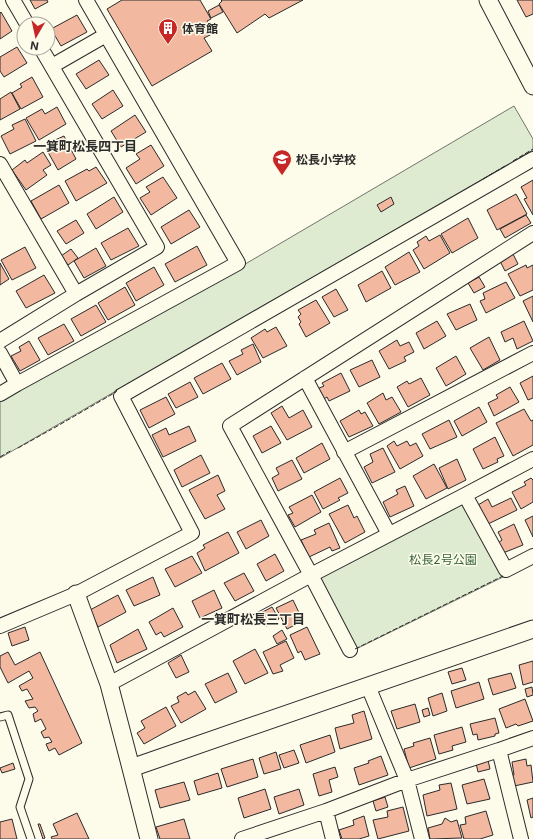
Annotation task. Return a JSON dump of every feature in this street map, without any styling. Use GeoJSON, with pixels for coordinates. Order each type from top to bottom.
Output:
{"type":"FeatureCollection","features":[{"type":"Feature","properties":{"kind":"street"},"geometry":{"type":"LineString","coordinates":[[13,0],[22,16]]}},
{"type":"Feature","properties":{"kind":"street"},"geometry":{"type":"LineString","coordinates":[[0,394],[238,263],[86,0]]}},
{"type":"Feature","properties":{"kind":"street"},"geometry":{"type":"LineString","coordinates":[[488,0],[533,86]]}},
{"type":"Feature","properties":{"kind":"street"},"geometry":{"type":"LineString","coordinates":[[52,66],[106,35]]}},
{"type":"Feature","properties":{"kind":"street"},"geometry":{"type":"LineString","coordinates":[[0,341],[76,294],[157,247],[46,56]]}},
{"type":"Feature","properties":{"kind":"street"},"geometry":{"type":"LineString","coordinates":[[0,626],[76,594],[192,533],[121,396],[533,159]]}},
{"type":"Feature","properties":{"kind":"street"},"geometry":{"type":"LineString","coordinates":[[0,164],[76,294]]}},
{"type":"Feature","properties":{"kind":"street"},"geometry":{"type":"LineString","coordinates":[[350,650],[230,426],[533,233]]}},
{"type":"Feature","properties":{"kind":"street"},"geometry":{"type":"LineString","coordinates":[[0,353],[18,384]]}},
{"type":"Feature","properties":{"kind":"street"},"geometry":{"type":"LineString","coordinates":[[344,452],[533,353]]}},
{"type":"Feature","properties":{"kind":"street"},"geometry":{"type":"LineString","coordinates":[[304,378],[389,534]]}},
{"type":"Feature","properties":{"kind":"street"},"geometry":{"type":"LineString","coordinates":[[109,684],[311,575],[533,459]]}},
{"type":"Feature","properties":{"kind":"street"},"geometry":{"type":"LineString","coordinates":[[464,495],[506,570],[533,556]]}},
{"type":"Feature","properties":{"kind":"street"},"geometry":{"type":"LineString","coordinates":[[76,594],[109,684],[149,839]]}},
{"type":"Feature","properties":{"kind":"street"},"geometry":{"type":"LineString","coordinates":[[131,768],[533,629]]}},
{"type":"Feature","properties":{"kind":"street"},"geometry":{"type":"LineString","coordinates":[[368,686],[407,780],[422,839]]}},
{"type":"Feature","properties":{"kind":"street"},"geometry":{"type":"LineString","coordinates":[[242,839],[326,811],[407,780],[533,738]]}},
{"type":"Feature","properties":{"kind":"street"},"geometry":{"type":"LineString","coordinates":[[499,750],[521,839]]}},
{"type":"Feature","properties":{"kind":"street"},"geometry":{"type":"LineString","coordinates":[[326,811],[333,839]]}},
{"type":"Feature","properties":{"kind":"lane"},"geometry":{"type":"LineString","coordinates":[[0,717],[8,715],[29,779],[20,807],[31,839]]}},
{"type":"Feature","properties":{"kind":"green space"},"geometry":{"type":"Polygon","coordinates":[[[514,106],[533,139],[533,150],[0,458],[0,400],[247,263],[514,106]]]}},
{"type":"Feature","properties":{"kind":"green space","name":"松長2号公園"},"geometry":{"type":"Polygon","coordinates":[[[463,501],[505,576],[354,650],[316,576],[463,501]]]}},
{"type":"Feature","properties":{"kind":"building"},"geometry":{"type":"Polygon","coordinates":[[[30,0],[47,0],[48,2],[35,9],[30,0]]]}},
{"type":"Feature","properties":{"kind":"building","name":"体育館"},"geometry":{"type":"Polygon","coordinates":[[[122,0],[200,0],[211,19],[207,21],[214,33],[204,38],[212,51],[152,86],[107,9],[122,0]]]}},
{"type":"Feature","properties":{"kind":"building"},"geometry":{"type":"Polygon","coordinates":[[[221,0],[303,0],[269,18],[265,14],[237,33],[219,4],[222,1],[221,0]]]}},
{"type":"Feature","properties":{"kind":"building"},"geometry":{"type":"Polygon","coordinates":[[[517,0],[533,0],[533,14],[526,17],[517,0]]]}},
{"type":"Feature","properties":{"kind":"building"},"geometry":{"type":"Polygon","coordinates":[[[219,5],[223,12],[211,18],[208,11],[219,5]]]}},
{"type":"Feature","properties":{"kind":"building"},"geometry":{"type":"Polygon","coordinates":[[[1,12],[12,31],[0,39],[0,13],[1,12]]]}},
{"type":"Feature","properties":{"kind":"building"},"geometry":{"type":"Polygon","coordinates":[[[77,15],[87,32],[61,46],[56,38],[56,26],[77,15]]]}},
{"type":"Feature","properties":{"kind":"building"},"geometry":{"type":"Polygon","coordinates":[[[16,48],[16,56],[23,56],[27,63],[4,77],[0,71],[0,57],[16,48]]]}},
{"type":"Feature","properties":{"kind":"building"},"geometry":{"type":"Polygon","coordinates":[[[99,60],[109,75],[86,89],[76,74],[99,60]]]}},
{"type":"Feature","properties":{"kind":"building"},"geometry":{"type":"Polygon","coordinates":[[[32,77],[43,97],[21,109],[12,93],[22,87],[20,84],[32,77]]]}},
{"type":"Feature","properties":{"kind":"building"},"geometry":{"type":"Polygon","coordinates":[[[113,90],[123,106],[102,119],[92,104],[113,90]]]}},
{"type":"Feature","properties":{"kind":"building"},"geometry":{"type":"Polygon","coordinates":[[[11,92],[20,109],[0,120],[0,99],[11,92]]]}},
{"type":"Feature","properties":{"kind":"building"},"geometry":{"type":"Polygon","coordinates":[[[57,107],[66,124],[39,140],[26,118],[42,109],[45,114],[57,107]]]}},
{"type":"Feature","properties":{"kind":"building"},"geometry":{"type":"Polygon","coordinates":[[[135,115],[146,132],[121,147],[111,131],[135,115]]]}},
{"type":"Feature","properties":{"kind":"building"},"geometry":{"type":"Polygon","coordinates":[[[25,119],[36,141],[10,154],[1,136],[14,129],[12,125],[25,119]]]}},
{"type":"Feature","properties":{"kind":"building"},"geometry":{"type":"Polygon","coordinates":[[[64,136],[76,159],[58,170],[44,145],[64,136]]]}},
{"type":"Feature","properties":{"kind":"building"},"geometry":{"type":"Polygon","coordinates":[[[151,145],[164,166],[136,184],[126,168],[140,159],[136,154],[151,145]]]}},
{"type":"Feature","properties":{"kind":"building"},"geometry":{"type":"Polygon","coordinates":[[[43,152],[51,165],[43,170],[47,175],[26,190],[12,170],[25,160],[27,163],[43,152]]]}},
{"type":"Feature","properties":{"kind":"building"},"geometry":{"type":"Polygon","coordinates":[[[96,167],[107,183],[76,201],[65,181],[87,169],[89,171],[96,167]]]}},
{"type":"Feature","properties":{"kind":"building"},"geometry":{"type":"Polygon","coordinates":[[[163,177],[177,198],[151,215],[140,198],[150,192],[146,187],[163,177]]]}},
{"type":"Feature","properties":{"kind":"building"},"geometry":{"type":"Polygon","coordinates":[[[533,180],[533,215],[524,199],[527,198],[521,187],[533,180]]]}},
{"type":"Feature","properties":{"kind":"building"},"geometry":{"type":"Polygon","coordinates":[[[59,185],[69,203],[41,219],[31,201],[59,185]]]}},
{"type":"Feature","properties":{"kind":"building"},"geometry":{"type":"Polygon","coordinates":[[[516,194],[527,214],[497,230],[487,210],[516,194]]]}},
{"type":"Feature","properties":{"kind":"building"},"geometry":{"type":"Polygon","coordinates":[[[114,197],[123,212],[96,229],[87,214],[114,197]]]}},
{"type":"Feature","properties":{"kind":"building"},"geometry":{"type":"Polygon","coordinates":[[[391,197],[394,204],[381,212],[377,205],[391,197]]]}},
{"type":"Feature","properties":{"kind":"building"},"geometry":{"type":"Polygon","coordinates":[[[189,210],[200,227],[171,244],[161,227],[189,210]]]}},
{"type":"Feature","properties":{"kind":"building"},"geometry":{"type":"Polygon","coordinates":[[[526,215],[531,223],[505,238],[500,229],[526,215]]]}},
{"type":"Feature","properties":{"kind":"building"},"geometry":{"type":"Polygon","coordinates":[[[468,218],[478,238],[452,253],[441,234],[468,218]]]}},
{"type":"Feature","properties":{"kind":"building"},"geometry":{"type":"Polygon","coordinates":[[[76,220],[84,233],[66,244],[57,231],[76,220]]]}},
{"type":"Feature","properties":{"kind":"building"},"geometry":{"type":"Polygon","coordinates":[[[128,228],[139,246],[111,260],[101,243],[128,228]]]}},
{"type":"Feature","properties":{"kind":"building"},"geometry":{"type":"Polygon","coordinates":[[[440,235],[450,253],[424,269],[413,250],[419,246],[417,242],[426,236],[429,241],[440,235]]]}},
{"type":"Feature","properties":{"kind":"building"},"geometry":{"type":"Polygon","coordinates":[[[197,246],[207,265],[175,282],[165,264],[197,246]]]}},
{"type":"Feature","properties":{"kind":"building"},"geometry":{"type":"Polygon","coordinates":[[[25,247],[36,268],[12,280],[1,260],[25,247]]]}},
{"type":"Feature","properties":{"kind":"building"},"geometry":{"type":"Polygon","coordinates":[[[96,248],[106,266],[84,278],[74,261],[96,248]]]}},
{"type":"Feature","properties":{"kind":"building"},"geometry":{"type":"Polygon","coordinates":[[[71,249],[78,258],[68,265],[61,256],[71,249]]]}},
{"type":"Feature","properties":{"kind":"building"},"geometry":{"type":"Polygon","coordinates":[[[409,252],[420,272],[395,285],[385,267],[409,252]]]}},
{"type":"Feature","properties":{"kind":"building"},"geometry":{"type":"Polygon","coordinates":[[[513,254],[518,264],[505,271],[500,261],[513,254]]]}},
{"type":"Feature","properties":{"kind":"building"},"geometry":{"type":"Polygon","coordinates":[[[0,263],[9,279],[0,285],[0,263]]]}},
{"type":"Feature","properties":{"kind":"building"},"geometry":{"type":"Polygon","coordinates":[[[526,265],[527,268],[533,265],[533,290],[520,296],[508,274],[526,265]]]}},
{"type":"Feature","properties":{"kind":"building"},"geometry":{"type":"Polygon","coordinates":[[[154,267],[164,285],[136,301],[126,283],[154,267]]]}},
{"type":"Feature","properties":{"kind":"building"},"geometry":{"type":"Polygon","coordinates":[[[382,271],[391,288],[366,302],[358,285],[382,271]]]}},
{"type":"Feature","properties":{"kind":"building"},"geometry":{"type":"Polygon","coordinates":[[[44,275],[55,293],[26,308],[16,291],[44,275]]]}},
{"type":"Feature","properties":{"kind":"building"},"geometry":{"type":"Polygon","coordinates":[[[479,277],[485,287],[474,293],[468,283],[479,277]]]}},
{"type":"Feature","properties":{"kind":"building"},"geometry":{"type":"Polygon","coordinates":[[[506,282],[515,298],[486,313],[480,301],[485,299],[483,293],[506,282]]]}},
{"type":"Feature","properties":{"kind":"building"},"geometry":{"type":"Polygon","coordinates":[[[125,287],[135,305],[108,320],[98,303],[125,287]]]}},
{"type":"Feature","properties":{"kind":"building"},"geometry":{"type":"Polygon","coordinates":[[[336,289],[348,310],[334,317],[322,297],[336,289]]]}},
{"type":"Feature","properties":{"kind":"building"},"geometry":{"type":"Polygon","coordinates":[[[533,296],[533,322],[523,301],[533,296]]]}},
{"type":"Feature","properties":{"kind":"building"},"geometry":{"type":"Polygon","coordinates":[[[316,300],[330,323],[306,337],[299,324],[301,322],[298,317],[301,314],[298,310],[316,300]]]}},
{"type":"Feature","properties":{"kind":"building"},"geometry":{"type":"Polygon","coordinates":[[[470,304],[477,320],[456,330],[447,314],[470,304]]]}},
{"type":"Feature","properties":{"kind":"building"},"geometry":{"type":"Polygon","coordinates":[[[96,305],[106,322],[81,336],[71,319],[96,305]]]}},
{"type":"Feature","properties":{"kind":"building"},"geometry":{"type":"Polygon","coordinates":[[[437,321],[446,336],[424,349],[416,333],[437,321]]]}},
{"type":"Feature","properties":{"kind":"building"},"geometry":{"type":"Polygon","coordinates":[[[524,321],[533,341],[517,349],[513,338],[505,342],[501,332],[524,321]]]}},
{"type":"Feature","properties":{"kind":"building"},"geometry":{"type":"Polygon","coordinates":[[[64,324],[74,341],[48,355],[38,338],[64,324]]]}},
{"type":"Feature","properties":{"kind":"building"},"geometry":{"type":"Polygon","coordinates":[[[276,327],[287,346],[263,358],[251,338],[265,329],[267,332],[276,327]]]}},
{"type":"Feature","properties":{"kind":"building"},"geometry":{"type":"Polygon","coordinates":[[[489,337],[500,360],[483,370],[470,348],[489,337]]]}},
{"type":"Feature","properties":{"kind":"building"},"geometry":{"type":"Polygon","coordinates":[[[397,340],[400,346],[409,342],[414,352],[404,357],[406,361],[389,369],[379,351],[397,340]]]}},
{"type":"Feature","properties":{"kind":"building"},"geometry":{"type":"Polygon","coordinates":[[[29,341],[40,360],[20,371],[11,356],[21,351],[19,347],[29,341]]]}},
{"type":"Feature","properties":{"kind":"building"},"geometry":{"type":"Polygon","coordinates":[[[253,344],[261,362],[237,375],[229,361],[243,354],[241,350],[253,344]]]}},
{"type":"Feature","properties":{"kind":"building"},"geometry":{"type":"Polygon","coordinates":[[[456,356],[466,374],[446,386],[436,368],[456,356]]]}},
{"type":"Feature","properties":{"kind":"building"},"geometry":{"type":"Polygon","coordinates":[[[372,360],[380,377],[359,387],[350,370],[372,360]]]}},
{"type":"Feature","properties":{"kind":"building"},"geometry":{"type":"Polygon","coordinates":[[[222,363],[231,379],[203,394],[194,378],[222,363]]]}},
{"type":"Feature","properties":{"kind":"building"},"geometry":{"type":"Polygon","coordinates":[[[341,373],[350,391],[329,401],[327,397],[322,400],[317,389],[324,386],[322,383],[341,373]]]}},
{"type":"Feature","properties":{"kind":"building"},"geometry":{"type":"Polygon","coordinates":[[[533,376],[533,398],[528,400],[520,383],[533,376]]]}},
{"type":"Feature","properties":{"kind":"building"},"geometry":{"type":"Polygon","coordinates":[[[421,378],[430,395],[408,407],[397,387],[407,381],[409,384],[421,378]]]}},
{"type":"Feature","properties":{"kind":"building"},"geometry":{"type":"Polygon","coordinates":[[[190,382],[198,397],[176,408],[168,394],[190,382]]]}},
{"type":"Feature","properties":{"kind":"building"},"geometry":{"type":"Polygon","coordinates":[[[510,387],[519,402],[494,416],[488,403],[498,398],[496,395],[510,387]]]}},
{"type":"Feature","properties":{"kind":"building"},"geometry":{"type":"Polygon","coordinates":[[[383,393],[386,400],[392,397],[401,412],[379,424],[367,403],[383,393]]]}},
{"type":"Feature","properties":{"kind":"building"},"geometry":{"type":"Polygon","coordinates":[[[166,397],[175,414],[149,428],[140,410],[166,397]]]}},
{"type":"Feature","properties":{"kind":"building"},"geometry":{"type":"Polygon","coordinates":[[[282,406],[289,418],[303,410],[312,427],[287,440],[271,413],[282,406]]]}},
{"type":"Feature","properties":{"kind":"building"},"geometry":{"type":"Polygon","coordinates":[[[479,407],[487,422],[462,436],[454,421],[479,407]]]}},
{"type":"Feature","properties":{"kind":"building"},"geometry":{"type":"Polygon","coordinates":[[[524,409],[531,421],[533,420],[533,445],[513,456],[496,423],[524,409]]]}},
{"type":"Feature","properties":{"kind":"building"},"geometry":{"type":"Polygon","coordinates":[[[359,410],[361,414],[365,412],[373,426],[349,437],[340,421],[359,410]]]}},
{"type":"Feature","properties":{"kind":"building"},"geometry":{"type":"Polygon","coordinates":[[[449,420],[457,437],[430,449],[422,434],[449,420]]]}},
{"type":"Feature","properties":{"kind":"building"},"geometry":{"type":"Polygon","coordinates":[[[189,426],[196,441],[163,457],[152,435],[166,428],[169,435],[189,426]]]}},
{"type":"Feature","properties":{"kind":"building"},"geometry":{"type":"Polygon","coordinates":[[[271,426],[281,443],[262,453],[253,436],[271,426]]]}},
{"type":"Feature","properties":{"kind":"building"},"geometry":{"type":"Polygon","coordinates":[[[495,437],[504,456],[497,459],[498,462],[483,469],[473,449],[495,437]]]}},
{"type":"Feature","properties":{"kind":"building"},"geometry":{"type":"Polygon","coordinates":[[[394,441],[397,446],[407,441],[410,446],[416,443],[423,456],[400,469],[387,446],[394,441]]]}},
{"type":"Feature","properties":{"kind":"building"},"geometry":{"type":"Polygon","coordinates":[[[322,443],[330,459],[304,473],[296,458],[322,443]]]}},
{"type":"Feature","properties":{"kind":"building"},"geometry":{"type":"Polygon","coordinates":[[[383,448],[395,472],[372,483],[364,467],[373,462],[370,454],[383,448]]]}},
{"type":"Feature","properties":{"kind":"building"},"geometry":{"type":"Polygon","coordinates":[[[201,455],[210,473],[182,487],[174,470],[201,455]]]}},
{"type":"Feature","properties":{"kind":"building"},"geometry":{"type":"Polygon","coordinates":[[[457,459],[466,480],[448,489],[439,468],[457,459]]]}},
{"type":"Feature","properties":{"kind":"building"},"geometry":{"type":"Polygon","coordinates":[[[292,460],[302,479],[278,491],[272,478],[279,474],[276,468],[292,460]]]}},
{"type":"Feature","properties":{"kind":"building"},"geometry":{"type":"Polygon","coordinates":[[[434,464],[447,488],[426,499],[413,476],[434,464]]]}},
{"type":"Feature","properties":{"kind":"building"},"geometry":{"type":"Polygon","coordinates":[[[218,475],[225,491],[217,495],[225,509],[205,519],[189,490],[218,475]]]}},
{"type":"Feature","properties":{"kind":"building"},"geometry":{"type":"Polygon","coordinates":[[[340,478],[348,493],[338,498],[340,500],[323,509],[314,492],[340,478]]]}},
{"type":"Feature","properties":{"kind":"building"},"geometry":{"type":"Polygon","coordinates":[[[531,478],[533,480],[533,502],[521,509],[512,492],[526,485],[524,482],[531,478]]]}},
{"type":"Feature","properties":{"kind":"building"},"geometry":{"type":"Polygon","coordinates":[[[405,486],[414,506],[390,517],[383,502],[398,494],[396,490],[405,486]]]}},
{"type":"Feature","properties":{"kind":"building"},"geometry":{"type":"Polygon","coordinates":[[[312,495],[321,512],[295,527],[288,515],[293,513],[289,507],[312,495]]]}},
{"type":"Feature","properties":{"kind":"building"},"geometry":{"type":"Polygon","coordinates":[[[511,498],[517,510],[488,524],[478,505],[488,499],[492,507],[511,498]]]}},
{"type":"Feature","properties":{"kind":"building"},"geometry":{"type":"Polygon","coordinates":[[[348,505],[354,518],[357,516],[365,532],[345,543],[329,514],[348,505]]]}},
{"type":"Feature","properties":{"kind":"building"},"geometry":{"type":"Polygon","coordinates":[[[533,516],[533,537],[525,520],[533,516]]]}},
{"type":"Feature","properties":{"kind":"building"},"geometry":{"type":"Polygon","coordinates":[[[261,520],[269,536],[246,549],[237,532],[261,520]]]}},
{"type":"Feature","properties":{"kind":"building"},"geometry":{"type":"Polygon","coordinates":[[[329,523],[340,548],[332,551],[330,547],[309,557],[301,540],[316,534],[314,530],[329,523]]]}},
{"type":"Feature","properties":{"kind":"building"},"geometry":{"type":"Polygon","coordinates":[[[514,524],[523,545],[503,553],[498,543],[502,540],[498,532],[514,524]]]}},
{"type":"Feature","properties":{"kind":"building"},"geometry":{"type":"Polygon","coordinates":[[[228,532],[239,553],[205,571],[197,553],[205,548],[203,545],[228,532]]]}},
{"type":"Feature","properties":{"kind":"building"},"geometry":{"type":"Polygon","coordinates":[[[275,554],[284,571],[266,581],[257,564],[275,554]]]}},
{"type":"Feature","properties":{"kind":"building"},"geometry":{"type":"Polygon","coordinates":[[[192,556],[202,573],[175,587],[165,569],[192,556]]]}},
{"type":"Feature","properties":{"kind":"building"},"geometry":{"type":"Polygon","coordinates":[[[244,573],[254,591],[235,601],[224,583],[244,573]]]}},
{"type":"Feature","properties":{"kind":"building"},"geometry":{"type":"Polygon","coordinates":[[[153,577],[160,595],[134,606],[126,590],[153,577]]]}},
{"type":"Feature","properties":{"kind":"building"},"geometry":{"type":"Polygon","coordinates":[[[214,590],[222,608],[200,618],[192,601],[214,590]]]}},
{"type":"Feature","properties":{"kind":"building"},"geometry":{"type":"Polygon","coordinates":[[[118,595],[126,612],[98,627],[90,610],[118,595]]]}},
{"type":"Feature","properties":{"kind":"building"},"geometry":{"type":"Polygon","coordinates":[[[293,600],[303,621],[287,629],[276,608],[293,600]]]}},
{"type":"Feature","properties":{"kind":"building"},"geometry":{"type":"Polygon","coordinates":[[[272,607],[279,619],[266,626],[259,614],[272,607]]]}},
{"type":"Feature","properties":{"kind":"building"},"geometry":{"type":"Polygon","coordinates":[[[173,608],[183,627],[164,637],[161,632],[156,635],[149,622],[173,608]]]}},
{"type":"Feature","properties":{"kind":"building"},"geometry":{"type":"Polygon","coordinates":[[[25,627],[29,640],[12,646],[8,633],[25,627]]]}},
{"type":"Feature","properties":{"kind":"building"},"geometry":{"type":"Polygon","coordinates":[[[307,627],[320,654],[305,660],[301,651],[298,653],[290,635],[307,627]]]}},
{"type":"Feature","properties":{"kind":"building"},"geometry":{"type":"Polygon","coordinates":[[[138,629],[147,649],[117,663],[110,645],[138,629]]]}},
{"type":"Feature","properties":{"kind":"building"},"geometry":{"type":"Polygon","coordinates":[[[282,630],[287,639],[277,644],[273,636],[282,630]]]}},
{"type":"Feature","properties":{"kind":"building"},"geometry":{"type":"Polygon","coordinates":[[[286,641],[294,658],[280,665],[283,671],[273,674],[263,652],[286,641]]]}},
{"type":"Feature","properties":{"kind":"building"},"geometry":{"type":"Polygon","coordinates":[[[255,649],[268,673],[245,684],[233,661],[255,649]]]}},
{"type":"Feature","properties":{"kind":"building"},"geometry":{"type":"Polygon","coordinates":[[[8,652],[15,665],[40,652],[82,743],[59,755],[55,748],[49,751],[46,744],[52,742],[49,737],[44,738],[41,732],[46,729],[41,719],[35,722],[33,714],[38,711],[35,707],[29,708],[25,701],[33,699],[27,689],[22,691],[19,686],[33,678],[29,671],[8,683],[0,667],[0,656],[8,652]]]}},
{"type":"Feature","properties":{"kind":"building"},"geometry":{"type":"Polygon","coordinates":[[[181,655],[189,672],[176,678],[168,663],[181,655]]]}},
{"type":"Feature","properties":{"kind":"building"},"geometry":{"type":"Polygon","coordinates":[[[533,661],[533,682],[523,685],[519,665],[533,661]]]}},
{"type":"Feature","properties":{"kind":"building"},"geometry":{"type":"Polygon","coordinates":[[[462,668],[466,680],[452,684],[448,672],[462,668]]]}},
{"type":"Feature","properties":{"kind":"building"},"geometry":{"type":"Polygon","coordinates":[[[228,673],[237,692],[215,703],[205,684],[228,673]]]}},
{"type":"Feature","properties":{"kind":"building"},"geometry":{"type":"Polygon","coordinates":[[[511,673],[516,688],[493,695],[488,679],[511,673]]]}},
{"type":"Feature","properties":{"kind":"building"},"geometry":{"type":"Polygon","coordinates":[[[479,682],[484,699],[456,708],[451,691],[479,682]]]}},
{"type":"Feature","properties":{"kind":"building"},"geometry":{"type":"Polygon","coordinates":[[[532,687],[533,695],[527,697],[525,689],[532,687]]]}},
{"type":"Feature","properties":{"kind":"building"},"geometry":{"type":"Polygon","coordinates":[[[195,691],[206,709],[181,723],[171,706],[179,702],[177,697],[186,692],[188,695],[195,691]]]}},
{"type":"Feature","properties":{"kind":"building"},"geometry":{"type":"Polygon","coordinates":[[[442,693],[447,711],[433,716],[428,698],[442,693]]]}},
{"type":"Feature","properties":{"kind":"building"},"geometry":{"type":"Polygon","coordinates":[[[525,699],[533,721],[518,726],[516,724],[506,728],[499,709],[525,699]]]}},
{"type":"Feature","properties":{"kind":"building"},"geometry":{"type":"Polygon","coordinates":[[[415,704],[420,722],[397,729],[391,711],[415,704]]]}},
{"type":"Feature","properties":{"kind":"building"},"geometry":{"type":"Polygon","coordinates":[[[166,707],[176,726],[144,744],[137,733],[145,728],[141,721],[166,707]]]}},
{"type":"Feature","properties":{"kind":"building"},"geometry":{"type":"Polygon","coordinates":[[[428,708],[430,715],[424,717],[422,710],[428,708]]]}},
{"type":"Feature","properties":{"kind":"building"},"geometry":{"type":"Polygon","coordinates":[[[364,711],[372,739],[340,749],[335,728],[354,723],[352,715],[364,711]]]}},
{"type":"Feature","properties":{"kind":"building"},"geometry":{"type":"Polygon","coordinates":[[[495,718],[499,733],[495,734],[495,736],[478,740],[477,734],[473,735],[470,724],[495,718]]]}},
{"type":"Feature","properties":{"kind":"building"},"geometry":{"type":"Polygon","coordinates":[[[462,727],[466,742],[452,746],[453,750],[439,754],[434,735],[462,727]]]}},
{"type":"Feature","properties":{"kind":"building"},"geometry":{"type":"Polygon","coordinates":[[[330,735],[335,752],[306,763],[300,745],[330,735]]]}},
{"type":"Feature","properties":{"kind":"building"},"geometry":{"type":"Polygon","coordinates":[[[430,738],[436,759],[409,768],[404,749],[414,746],[413,743],[430,738]]]}},
{"type":"Feature","properties":{"kind":"building"},"geometry":{"type":"Polygon","coordinates":[[[294,750],[299,763],[284,768],[279,755],[294,750]]]}},
{"type":"Feature","properties":{"kind":"building"},"geometry":{"type":"Polygon","coordinates":[[[276,752],[281,769],[264,774],[259,758],[276,752]]]}},
{"type":"Feature","properties":{"kind":"building"},"geometry":{"type":"Polygon","coordinates":[[[381,756],[388,775],[359,785],[354,768],[369,763],[368,761],[381,756]]]}},
{"type":"Feature","properties":{"kind":"building"},"geometry":{"type":"Polygon","coordinates":[[[253,759],[258,777],[227,787],[221,769],[253,759]]]}},
{"type":"Feature","properties":{"kind":"building"},"geometry":{"type":"Polygon","coordinates":[[[526,759],[527,766],[531,765],[533,782],[514,786],[511,776],[514,775],[512,762],[526,759]]]}},
{"type":"Feature","properties":{"kind":"building"},"geometry":{"type":"Polygon","coordinates":[[[488,760],[490,769],[478,772],[476,763],[488,760]]]}},
{"type":"Feature","properties":{"kind":"building"},"geometry":{"type":"Polygon","coordinates":[[[13,763],[15,769],[2,773],[0,768],[13,763]]]}},
{"type":"Feature","properties":{"kind":"building"},"geometry":{"type":"Polygon","coordinates":[[[335,767],[338,777],[329,780],[332,792],[319,796],[313,774],[335,767]]]}},
{"type":"Feature","properties":{"kind":"building"},"geometry":{"type":"Polygon","coordinates":[[[218,773],[222,788],[198,795],[194,781],[218,773]]]}},
{"type":"Feature","properties":{"kind":"building"},"geometry":{"type":"Polygon","coordinates":[[[484,779],[490,799],[467,804],[462,785],[484,779]]]}},
{"type":"Feature","properties":{"kind":"building"},"geometry":{"type":"Polygon","coordinates":[[[184,782],[190,800],[160,808],[155,790],[184,782]]]}},
{"type":"Feature","properties":{"kind":"building"},"geometry":{"type":"Polygon","coordinates":[[[451,783],[457,809],[427,816],[423,795],[440,790],[439,785],[451,783]]]}},
{"type":"Feature","properties":{"kind":"building"},"geometry":{"type":"Polygon","coordinates":[[[265,789],[271,809],[244,818],[238,798],[265,789]]]}},
{"type":"Feature","properties":{"kind":"building"},"geometry":{"type":"Polygon","coordinates":[[[299,789],[304,805],[279,814],[274,797],[299,789]]]}},
{"type":"Feature","properties":{"kind":"building"},"geometry":{"type":"Polygon","coordinates":[[[385,797],[388,807],[376,811],[373,801],[385,797]]]}},
{"type":"Feature","properties":{"kind":"building"},"geometry":{"type":"Polygon","coordinates":[[[533,798],[533,817],[531,818],[527,800],[533,798]]]}},
{"type":"Feature","properties":{"kind":"building"},"geometry":{"type":"Polygon","coordinates":[[[403,807],[409,831],[378,839],[373,820],[388,817],[387,811],[403,807]]]}},
{"type":"Feature","properties":{"kind":"building"},"geometry":{"type":"Polygon","coordinates":[[[486,811],[493,835],[480,839],[464,839],[460,825],[466,824],[465,817],[486,811]]]}},
{"type":"Feature","properties":{"kind":"building"},"geometry":{"type":"Polygon","coordinates":[[[77,813],[89,839],[52,839],[51,837],[58,835],[53,824],[77,813]]]}},
{"type":"Feature","properties":{"kind":"building"},"geometry":{"type":"Polygon","coordinates":[[[364,816],[369,836],[359,839],[342,839],[339,830],[354,825],[353,820],[364,816]]]}},
{"type":"Feature","properties":{"kind":"building"},"geometry":{"type":"Polygon","coordinates":[[[445,818],[451,822],[457,820],[462,838],[430,839],[428,828],[442,824],[445,818]]]}},
{"type":"Feature","properties":{"kind":"building"},"geometry":{"type":"Polygon","coordinates":[[[12,819],[17,839],[0,839],[0,822],[12,819]]]}},
{"type":"Feature","properties":{"kind":"building"},"geometry":{"type":"Polygon","coordinates":[[[184,819],[190,839],[160,839],[156,827],[184,819]]]}},
{"type":"Feature","properties":{"kind":"building"},"geometry":{"type":"Polygon","coordinates":[[[38,824],[40,824],[45,838],[43,839],[38,824]]]}},
{"type":"Feature","properties":{"kind":"fence"},"geometry":{"type":"LineString","coordinates":[[513,161],[533,149]]}},
{"type":"Feature","properties":{"kind":"fence"},"geometry":{"type":"LineString","coordinates":[[483,179],[505,166]]}},
{"type":"Feature","properties":{"kind":"fence"},"geometry":{"type":"LineString","coordinates":[[54,428],[116,392],[117,389]]}},
{"type":"Feature","properties":{"kind":"fence"},"geometry":{"type":"LineString","coordinates":[[18,448],[52,429]]}},
{"type":"Feature","properties":{"kind":"fence"},"geometry":{"type":"LineString","coordinates":[[0,457],[12,450]]}},
{"type":"Feature","properties":{"kind":"fence"},"geometry":{"type":"LineString","coordinates":[[355,649],[503,576]]}},
{"type":"Feature","properties":{"kind":"place","name":"体育館"},"geometry":{"type":"Point","coordinates":[168,45]}},
{"type":"Feature","properties":{"kind":"place","name":"松長小学校"},"geometry":{"type":"Point","coordinates":[282,176]}},
{"type":"Feature","properties":{"kind":"district","name":"一箕町松長四丁目"},"geometry":{"type":"Point","coordinates":[85,146]}},
{"type":"Feature","properties":{"kind":"district","name":"一箕町松長三丁目"},"geometry":{"type":"Point","coordinates":[253,619]}}]}
